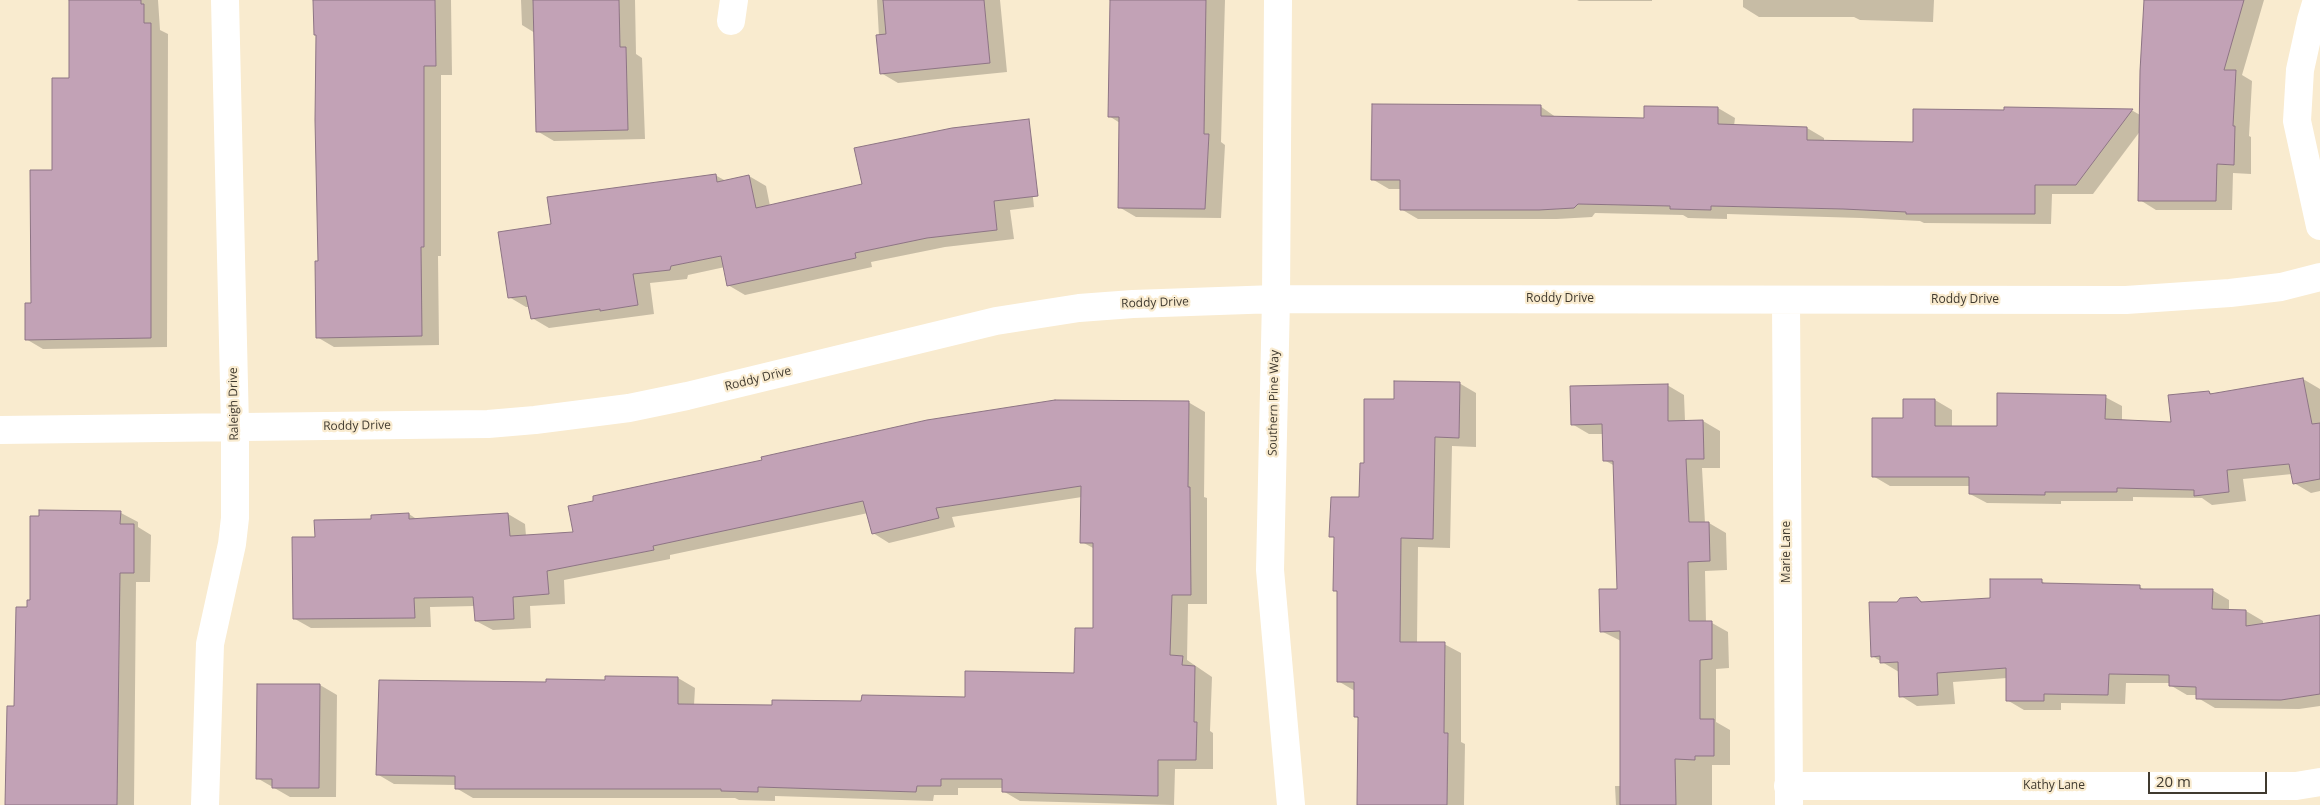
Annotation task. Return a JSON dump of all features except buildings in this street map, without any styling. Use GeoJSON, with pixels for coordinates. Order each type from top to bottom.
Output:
{"type":"FeatureCollection","features":[{"type":"Feature","properties":{"kind":"street","name":"Raleigh Drive"},"geometry":{"type":"LineString","coordinates":[[205,805],[210,644],[232,544],[235,518],[235,427],[225,0]]}},
{"type":"Feature","properties":{"kind":"street","name":"Southern Pine Way"},"geometry":{"type":"LineString","coordinates":[[1278,0],[1276,299],[1270,570],[1291,805]]}},
{"type":"Feature","properties":{"kind":"street"},"geometry":{"type":"LineString","coordinates":[[2318,0],[2311,20],[2300,70],[2297,122],[2320,226]]}},
{"type":"Feature","properties":{"kind":"street","name":"Roddy Drive"},"geometry":{"type":"LineString","coordinates":[[0,430],[488,424],[580,415],[629,408],[688,396],[996,321],[1079,308],[1133,304],[1276,299],[2126,300],[2230,293],[2281,286],[2320,277]]}},
{"type":"Feature","properties":{"kind":"street","name":"Marie Lane"},"geometry":{"type":"LineString","coordinates":[[1786,300],[1789,796]]}},
{"type":"Feature","properties":{"kind":"street","name":"Kathy Lane"},"geometry":{"type":"LineString","coordinates":[[1789,796],[2296,786],[2320,782]]}}]}
